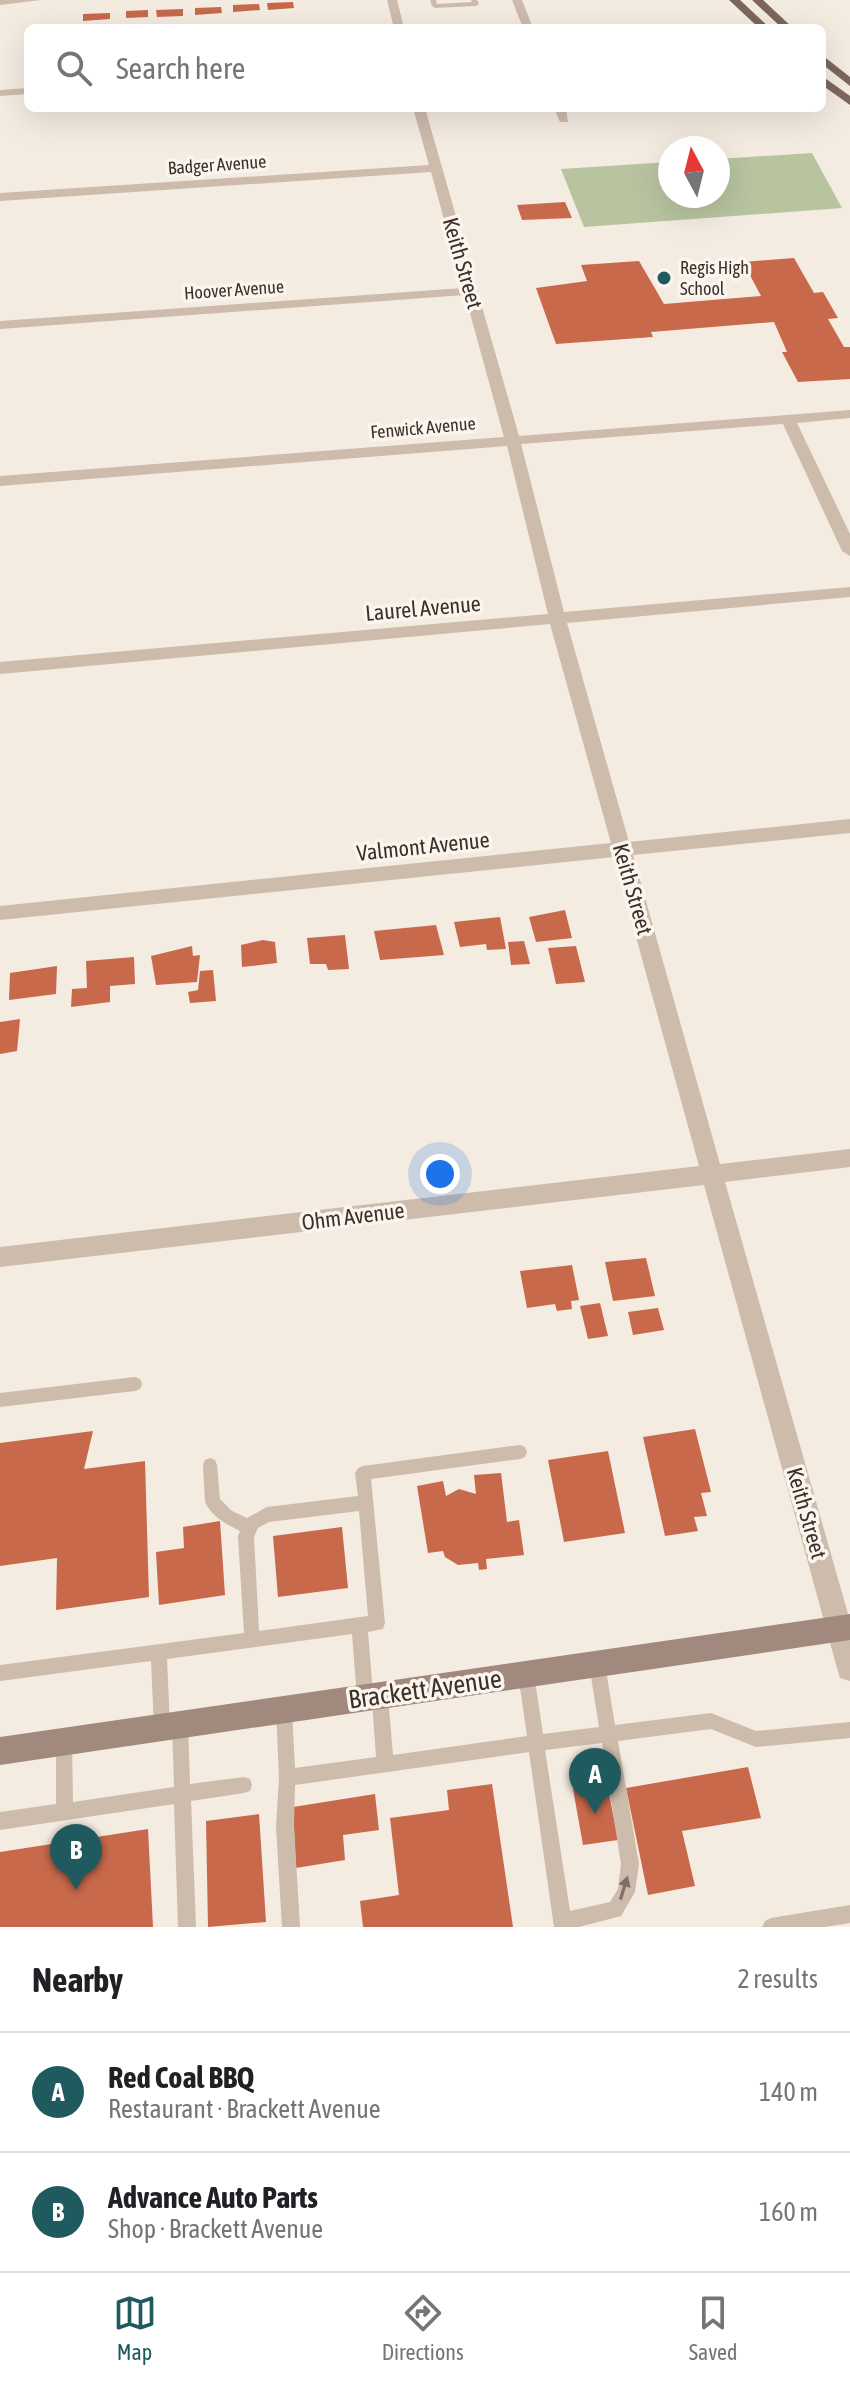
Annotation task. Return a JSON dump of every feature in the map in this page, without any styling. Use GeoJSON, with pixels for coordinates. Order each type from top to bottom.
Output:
{"type":"FeatureCollection","features":[{"type":"Feature","properties":{"kind":"main road"},"geometry":{"type":"LineString","coordinates":[[734,0],[761,24]]}},
{"type":"Feature","properties":{"kind":"main road"},"geometry":{"type":"LineString","coordinates":[[757,0],[784,24]]}},
{"type":"Feature","properties":{"kind":"main road"},"geometry":{"type":"LineString","coordinates":[[826,62],[850,83]]}},
{"type":"Feature","properties":{"kind":"main road"},"geometry":{"type":"LineString","coordinates":[[826,83],[850,100]]}},
{"type":"Feature","properties":{"kind":"main road","name":"Brackett Avenue"},"geometry":{"type":"LineString","coordinates":[[0,1751],[845,1628]]}},
{"type":"Feature","properties":{"kind":"street"},"geometry":{"type":"LineString","coordinates":[[0,2],[36,0]]}},
{"type":"Feature","properties":{"kind":"street"},"geometry":{"type":"LineString","coordinates":[[392,0],[398,24]]}},
{"type":"Feature","properties":{"kind":"street"},"geometry":{"type":"LineString","coordinates":[[517,0],[526,24]]}},
{"type":"Feature","properties":{"kind":"street"},"geometry":{"type":"LineString","coordinates":[[0,93],[24,91]]}},
{"type":"Feature","properties":{"kind":"street","name":"Keith Street"},"geometry":{"type":"LineString","coordinates":[[420,112],[513,441],[557,618],[845,1628],[850,1668]]}},
{"type":"Feature","properties":{"kind":"street","name":"Badger Avenue"},"geometry":{"type":"LineString","coordinates":[[0,197],[436,168]]}},
{"type":"Feature","properties":{"kind":"street","name":"Hoover Avenue"},"geometry":{"type":"LineString","coordinates":[[0,325],[472,291]]}},
{"type":"Feature","properties":{"kind":"street","name":"Fenwick Avenue"},"geometry":{"type":"LineString","coordinates":[[0,481],[850,414]]}},
{"type":"Feature","properties":{"kind":"street"},"geometry":{"type":"LineString","coordinates":[[788,419],[850,551]]}},
{"type":"Feature","properties":{"kind":"street","name":"Laurel Avenue"},"geometry":{"type":"LineString","coordinates":[[0,668],[850,592]]}},
{"type":"Feature","properties":{"kind":"street","name":"Valmont Avenue"},"geometry":{"type":"LineString","coordinates":[[0,913],[850,826]]}},
{"type":"Feature","properties":{"kind":"street","name":"Ohm Avenue"},"geometry":{"type":"LineString","coordinates":[[0,1257],[850,1158]]}},
{"type":"Feature","properties":{"kind":"lane"},"geometry":{"type":"LineString","coordinates":[[433,0],[435,6],[476,4],[474,0]]}},
{"type":"Feature","properties":{"kind":"lane"},"geometry":{"type":"LineString","coordinates":[[0,1400],[135,1384]]}},
{"type":"Feature","properties":{"kind":"lane"},"geometry":{"type":"LineString","coordinates":[[0,1673],[377,1623],[363,1473],[520,1452]]}},
{"type":"Feature","properties":{"kind":"lane"},"geometry":{"type":"LineString","coordinates":[[210,1465],[213,1502],[227,1516],[250,1528]]}},
{"type":"Feature","properties":{"kind":"lane"},"geometry":{"type":"LineString","coordinates":[[252,1639],[246,1536],[250,1528],[267,1515],[366,1503]]}},
{"type":"Feature","properties":{"kind":"lane"},"geometry":{"type":"LineString","coordinates":[[359,1625],[385,1763]]}},
{"type":"Feature","properties":{"kind":"lane"},"geometry":{"type":"LineString","coordinates":[[159,1651],[183,1794],[187,1927]]}},
{"type":"Feature","properties":{"kind":"lane"},"geometry":{"type":"LineString","coordinates":[[526,1674],[563,1925],[615,1910],[626,1892],[630,1864],[605,1732],[597,1664]]}},
{"type":"Feature","properties":{"kind":"lane"},"geometry":{"type":"LineString","coordinates":[[284,1710],[287,1778],[285,1827],[291,1927]]}},
{"type":"Feature","properties":{"kind":"lane"},"geometry":{"type":"LineString","coordinates":[[287,1778],[605,1732],[711,1721],[756,1739],[850,1730]]}},
{"type":"Feature","properties":{"kind":"lane"},"geometry":{"type":"LineString","coordinates":[[64,1742],[65,1811]]}},
{"type":"Feature","properties":{"kind":"lane"},"geometry":{"type":"LineString","coordinates":[[0,1821],[244,1785]]}},
{"type":"Feature","properties":{"kind":"lane"},"geometry":{"type":"LineString","coordinates":[[771,1927],[850,1914]]}},
{"type":"Feature","properties":{"kind":"green space"},"geometry":{"type":"Polygon","coordinates":[[[812,153],[842,208],[584,227],[561,169],[658,163],[658,208],[730,208],[730,158],[812,153]]]}},
{"type":"Feature","properties":{"kind":"building"},"geometry":{"type":"Polygon","coordinates":[[[293,2],[294,8],[268,10],[267,3],[293,2]]]}},
{"type":"Feature","properties":{"kind":"building"},"geometry":{"type":"Polygon","coordinates":[[[259,4],[260,10],[233,12],[233,5],[259,4]]]}},
{"type":"Feature","properties":{"kind":"building"},"geometry":{"type":"Polygon","coordinates":[[[221,7],[222,13],[195,15],[195,8],[221,7]]]}},
{"type":"Feature","properties":{"kind":"building"},"geometry":{"type":"Polygon","coordinates":[[[183,9],[183,16],[157,17],[156,10],[183,9]]]}},
{"type":"Feature","properties":{"kind":"building"},"geometry":{"type":"Polygon","coordinates":[[[148,10],[148,17],[126,18],[126,11],[148,10]]]}},
{"type":"Feature","properties":{"kind":"building"},"geometry":{"type":"Polygon","coordinates":[[[110,13],[110,19],[83,21],[83,14],[110,13]]]}},
{"type":"Feature","properties":{"kind":"building"},"geometry":{"type":"Polygon","coordinates":[[[565,202],[572,218],[522,220],[517,205],[565,202]]]}},
{"type":"Feature","properties":{"kind":"building"},"geometry":{"type":"Polygon","coordinates":[[[794,258],[814,293],[823,292],[838,318],[828,319],[844,347],[850,347],[850,379],[798,382],[782,352],[787,352],[774,322],[651,332],[653,337],[556,344],[536,288],[587,281],[581,265],[639,261],[664,304],[761,296],[743,262],[794,258]]]}},
{"type":"Feature","properties":{"kind":"building"},"geometry":{"type":"Polygon","coordinates":[[[565,910],[572,938],[536,942],[529,917],[565,910]]]}},
{"type":"Feature","properties":{"kind":"building"},"geometry":{"type":"Polygon","coordinates":[[[500,917],[506,949],[487,950],[486,944],[460,947],[454,922],[500,917]]]}},
{"type":"Feature","properties":{"kind":"building"},"geometry":{"type":"Polygon","coordinates":[[[436,925],[444,955],[380,960],[374,931],[436,925]]]}},
{"type":"Feature","properties":{"kind":"building"},"geometry":{"type":"Polygon","coordinates":[[[345,935],[349,969],[328,970],[326,964],[310,964],[307,938],[345,935]]]}},
{"type":"Feature","properties":{"kind":"building"},"geometry":{"type":"Polygon","coordinates":[[[263,940],[275,942],[277,963],[242,967],[241,945],[263,940]]]}},
{"type":"Feature","properties":{"kind":"building"},"geometry":{"type":"Polygon","coordinates":[[[524,941],[530,964],[511,965],[508,942],[524,941]]]}},
{"type":"Feature","properties":{"kind":"building"},"geometry":{"type":"Polygon","coordinates":[[[192,946],[193,956],[200,955],[197,982],[156,985],[151,956],[192,946]]]}},
{"type":"Feature","properties":{"kind":"building"},"geometry":{"type":"Polygon","coordinates":[[[576,946],[585,982],[556,984],[548,948],[576,946]]]}},
{"type":"Feature","properties":{"kind":"building"},"geometry":{"type":"Polygon","coordinates":[[[134,957],[135,984],[110,986],[110,1002],[71,1007],[72,989],[87,988],[86,961],[134,957]]]}},
{"type":"Feature","properties":{"kind":"building"},"geometry":{"type":"Polygon","coordinates":[[[57,966],[56,994],[9,1000],[10,973],[57,966]]]}},
{"type":"Feature","properties":{"kind":"building"},"geometry":{"type":"Polygon","coordinates":[[[213,970],[216,1001],[190,1003],[188,992],[198,990],[200,971],[213,970]]]}},
{"type":"Feature","properties":{"kind":"building"},"geometry":{"type":"Polygon","coordinates":[[[20,1019],[17,1051],[0,1054],[0,1022],[20,1019]]]}},
{"type":"Feature","properties":{"kind":"building"},"geometry":{"type":"Polygon","coordinates":[[[646,1258],[655,1296],[613,1301],[605,1262],[646,1258]]]}},
{"type":"Feature","properties":{"kind":"building"},"geometry":{"type":"Polygon","coordinates":[[[572,1265],[579,1300],[571,1301],[572,1309],[557,1311],[555,1304],[527,1308],[520,1271],[572,1265]]]}},
{"type":"Feature","properties":{"kind":"building"},"geometry":{"type":"Polygon","coordinates":[[[600,1303],[608,1336],[588,1339],[580,1306],[600,1303]]]}},
{"type":"Feature","properties":{"kind":"building"},"geometry":{"type":"Polygon","coordinates":[[[658,1308],[664,1330],[633,1335],[628,1312],[658,1308]]]}},
{"type":"Feature","properties":{"kind":"building"},"geometry":{"type":"Polygon","coordinates":[[[695,1429],[711,1492],[701,1493],[707,1516],[694,1517],[698,1531],[665,1536],[643,1437],[695,1429]]]}},
{"type":"Feature","properties":{"kind":"building"},"geometry":{"type":"Polygon","coordinates":[[[93,1431],[84,1469],[145,1461],[149,1597],[56,1610],[57,1558],[0,1566],[0,1443],[93,1431]]]}},
{"type":"Feature","properties":{"kind":"building"},"geometry":{"type":"Polygon","coordinates":[[[608,1451],[625,1533],[564,1542],[548,1460],[608,1451]]]}},
{"type":"Feature","properties":{"kind":"building"},"geometry":{"type":"Polygon","coordinates":[[[501,1473],[507,1522],[519,1520],[524,1555],[486,1559],[487,1569],[479,1570],[478,1563],[458,1565],[445,1557],[443,1551],[428,1553],[417,1486],[443,1481],[446,1496],[459,1489],[476,1494],[474,1475],[501,1473]]]}},
{"type":"Feature","properties":{"kind":"building"},"geometry":{"type":"Polygon","coordinates":[[[220,1521],[225,1595],[159,1605],[156,1552],[184,1548],[183,1527],[220,1521]]]}},
{"type":"Feature","properties":{"kind":"building"},"geometry":{"type":"Polygon","coordinates":[[[342,1527],[348,1588],[278,1597],[273,1536],[342,1527]]]}},
{"type":"Feature","properties":{"kind":"building"},"geometry":{"type":"Polygon","coordinates":[[[748,1767],[761,1818],[682,1831],[695,1886],[648,1895],[626,1788],[748,1767]]]}},
{"type":"Feature","properties":{"kind":"building"},"geometry":{"type":"Polygon","coordinates":[[[607,1783],[618,1840],[583,1845],[573,1789],[607,1783]]]}},
{"type":"Feature","properties":{"kind":"building"},"geometry":{"type":"Polygon","coordinates":[[[492,1784],[513,1927],[363,1927],[360,1901],[399,1895],[390,1818],[449,1810],[447,1790],[492,1784]]]}},
{"type":"Feature","properties":{"kind":"building"},"geometry":{"type":"Polygon","coordinates":[[[375,1794],[379,1830],[343,1835],[345,1860],[296,1868],[293,1807],[375,1794]]]}},
{"type":"Feature","properties":{"kind":"building"},"geometry":{"type":"Polygon","coordinates":[[[259,1814],[266,1922],[208,1927],[206,1821],[259,1814]]]}},
{"type":"Feature","properties":{"kind":"building"},"geometry":{"type":"Polygon","coordinates":[[[148,1829],[153,1927],[0,1927],[0,1852],[148,1829]]]}},
{"type":"Feature","properties":{"kind":"place","name":"Regis High School"},"geometry":{"type":"Point","coordinates":[664,278]}},
{"type":"Feature","properties":{"kind":"place","name":"Red Coal BBQ"},"geometry":{"type":"Point","coordinates":[595,1814]}},
{"type":"Feature","properties":{"kind":"place","name":"Advance Auto Parts"},"geometry":{"type":"Point","coordinates":[76,1890]}}]}
